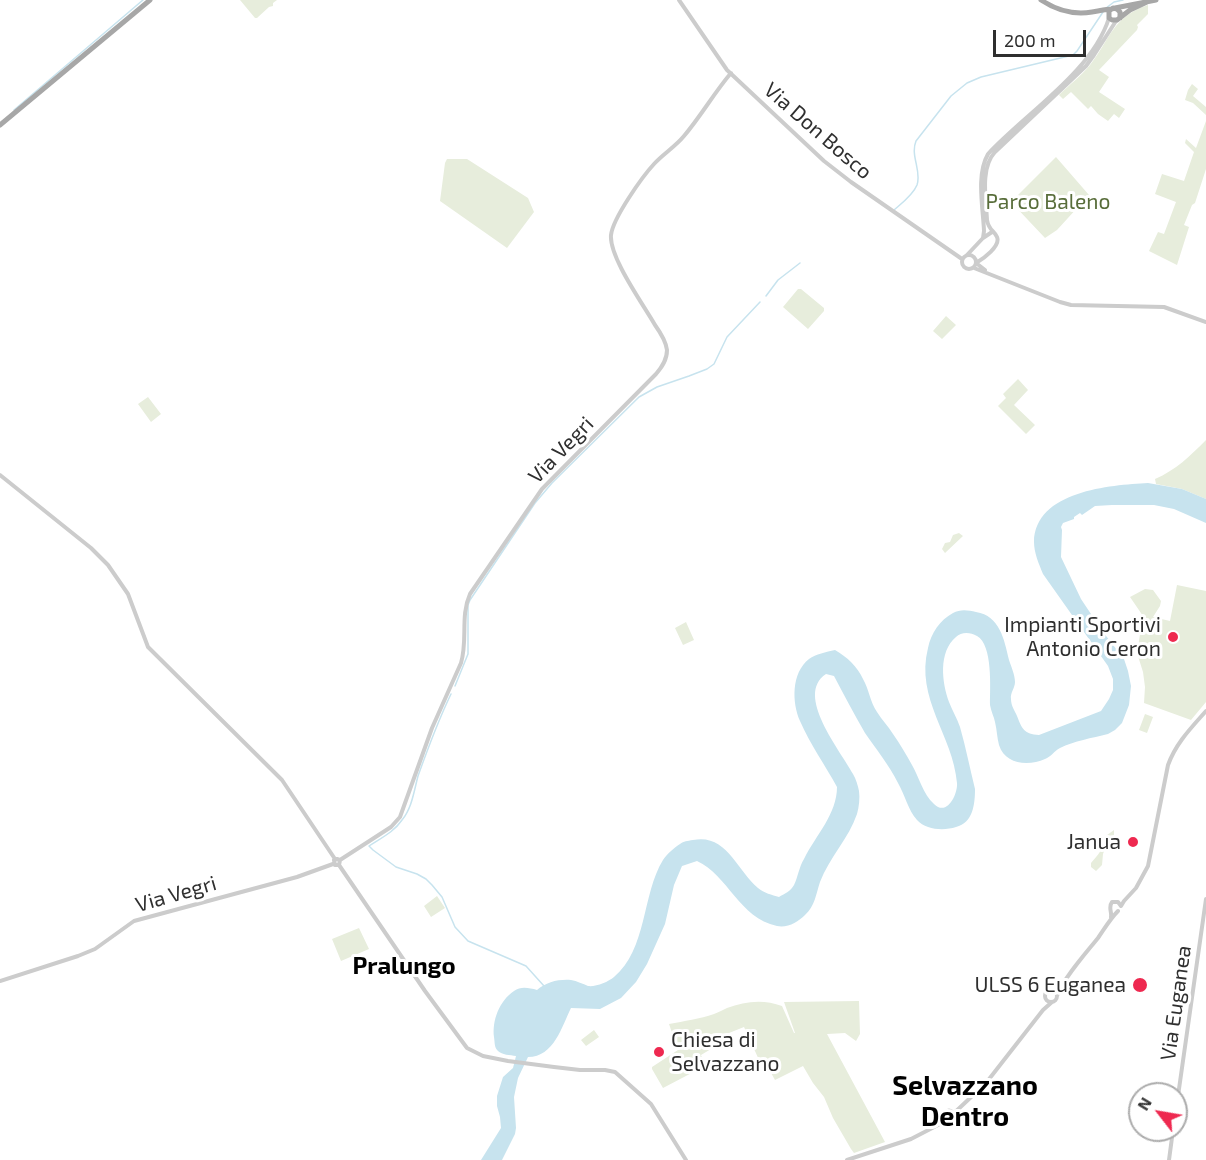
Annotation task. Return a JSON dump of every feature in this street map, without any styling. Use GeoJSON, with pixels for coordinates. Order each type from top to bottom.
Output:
{"type":"FeatureCollection","features":[{"type":"Feature","properties":{"kind":"main road"},"geometry":{"type":"LineString","coordinates":[[0,125],[150,0]]}},
{"type":"Feature","properties":{"kind":"main road"},"geometry":{"type":"LineString","coordinates":[[1041,0],[1075,13],[1120,12],[1118,19]]}},
{"type":"Feature","properties":{"kind":"main road"},"geometry":{"type":"LineString","coordinates":[[1105,12],[1156,0]]}},
{"type":"Feature","properties":{"kind":"main road"},"geometry":{"type":"LineString","coordinates":[[1105,12],[1112,20],[1118,19],[1147,2]]}},
{"type":"Feature","properties":{"kind":"street","name":"Via Don Bosco"},"geometry":{"type":"LineString","coordinates":[[679,0],[731,73],[835,170],[962,259],[962,265],[968,270],[974,268],[1071,305],[1164,307],[1206,322]]}},
{"type":"Feature","properties":{"kind":"street"},"geometry":{"type":"LineString","coordinates":[[983,238],[981,180],[983,163],[988,154],[1082,63],[1105,29],[1105,12]]}},
{"type":"Feature","properties":{"kind":"street"},"geometry":{"type":"LineString","coordinates":[[974,268],[976,263],[985,258],[998,241],[988,226],[987,220],[986,179],[987,164],[991,157],[1086,66],[1118,19]]}},
{"type":"Feature","properties":{"kind":"street","name":"Via Vegri"},"geometry":{"type":"LineString","coordinates":[[0,981],[95,949],[134,921],[297,877],[337,862],[391,827],[400,817],[432,728],[461,663],[464,653],[465,610],[470,594],[542,489],[656,374],[665,362],[667,350],[663,337],[613,250],[611,242],[613,227],[646,173],[684,137],[731,73]]}},
{"type":"Feature","properties":{"kind":"street"},"geometry":{"type":"LineString","coordinates":[[962,259],[992,232]]}},
{"type":"Feature","properties":{"kind":"street"},"geometry":{"type":"LineString","coordinates":[[967,255],[974,256],[976,263],[985,270]]}},
{"type":"Feature","properties":{"kind":"street"},"geometry":{"type":"LineString","coordinates":[[0,475],[91,548],[108,565],[128,594],[148,647],[282,780],[464,1046],[472,1052],[495,1059],[618,1074],[651,1104],[686,1160]]}},
{"type":"Feature","properties":{"kind":"street"},"geometry":{"type":"LineString","coordinates":[[1111,910],[1114,912],[1136,888],[1148,866],[1168,765],[1181,740],[1206,711]]}},
{"type":"Feature","properties":{"kind":"street","name":"Via Euganea"},"geometry":{"type":"LineString","coordinates":[[1180,1082],[1206,899]]}},
{"type":"Feature","properties":{"kind":"street"},"geometry":{"type":"LineString","coordinates":[[1111,918],[1112,902],[1114,901],[1119,906]]}},
{"type":"Feature","properties":{"kind":"street"},"geometry":{"type":"LineString","coordinates":[[847,1160],[911,1139],[936,1125],[986,1083],[1043,1010],[1055,1000],[1062,985],[1102,933],[1119,906]]}},
{"type":"Feature","properties":{"kind":"street"},"geometry":{"type":"LineString","coordinates":[[1043,1010],[1047,992],[1062,985]]}},
{"type":"Feature","properties":{"kind":"street"},"geometry":{"type":"LineString","coordinates":[[1052,990],[1057,996]]}},
{"type":"Feature","properties":{"kind":"street"},"geometry":{"type":"LineString","coordinates":[[1045,998],[1052,1002]]}},
{"type":"Feature","properties":{"kind":"street"},"geometry":{"type":"LineString","coordinates":[[1169,1160],[1171,1142]]}},
{"type":"Feature","properties":{"kind":"green space"},"geometry":{"type":"Polygon","coordinates":[[[240,0],[277,0],[273,6],[255,18],[240,0]]]}},
{"type":"Feature","properties":{"kind":"green space"},"geometry":{"type":"Polygon","coordinates":[[[1148,5],[1148,14],[1137,25],[1137,30],[1099,70],[1109,77],[1099,92],[1125,109],[1119,118],[1114,114],[1108,121],[1091,106],[1088,109],[1071,92],[1063,99],[1059,95],[1090,65],[1119,22],[1148,5]]]}},
{"type":"Feature","properties":{"kind":"green space"},"geometry":{"type":"Polygon","coordinates":[[[1192,84],[1198,89],[1193,96],[1206,107],[1206,115],[1193,103],[1185,100],[1192,84]]]}},
{"type":"Feature","properties":{"kind":"green space"},"geometry":{"type":"Polygon","coordinates":[[[1206,121],[1206,169],[1195,203],[1184,225],[1189,227],[1177,265],[1149,251],[1158,232],[1164,234],[1176,202],[1155,194],[1162,174],[1184,181],[1194,152],[1185,143],[1186,139],[1196,148],[1206,121]]]}},
{"type":"Feature","properties":{"kind":"green space","name":"Parco Baleno"},"geometry":{"type":"Polygon","coordinates":[[[1056,157],[1089,195],[1057,230],[1045,238],[1011,202],[1056,157]]]}},
{"type":"Feature","properties":{"kind":"green space"},"geometry":{"type":"Polygon","coordinates":[[[447,159],[467,159],[528,198],[534,212],[507,248],[440,201],[447,159]]]}},
{"type":"Feature","properties":{"kind":"green space"},"geometry":{"type":"Polygon","coordinates":[[[798,289],[824,308],[824,311],[808,329],[783,307],[798,289]]]}},
{"type":"Feature","properties":{"kind":"green space"},"geometry":{"type":"Polygon","coordinates":[[[946,316],[956,325],[942,339],[933,331],[946,316]]]}},
{"type":"Feature","properties":{"kind":"green space"},"geometry":{"type":"Polygon","coordinates":[[[1018,379],[1028,390],[1014,405],[1035,425],[1026,434],[998,406],[1006,398],[1003,394],[1018,379]]]}},
{"type":"Feature","properties":{"kind":"green space"},"geometry":{"type":"Polygon","coordinates":[[[148,397],[161,414],[151,422],[138,404],[148,397]]]}},
{"type":"Feature","properties":{"kind":"green space"},"geometry":{"type":"Polygon","coordinates":[[[1206,440],[1206,499],[1182,489],[1156,484],[1155,479],[1176,467],[1206,440]]]}},
{"type":"Feature","properties":{"kind":"green space"},"geometry":{"type":"Polygon","coordinates":[[[959,533],[963,536],[945,553],[942,549],[945,543],[950,542],[953,535],[959,533]]]}},
{"type":"Feature","properties":{"kind":"green space","name":"Impianti Sportivi Antonio Ceron"},"geometry":{"type":"Polygon","coordinates":[[[1177,585],[1206,591],[1206,702],[1191,720],[1144,703],[1143,672],[1137,653],[1143,616],[1130,597],[1145,589],[1153,590],[1161,601],[1153,617],[1170,621],[1177,585]]]}},
{"type":"Feature","properties":{"kind":"green space"},"geometry":{"type":"Polygon","coordinates":[[[686,622],[694,640],[683,645],[675,628],[686,622]]]}},
{"type":"Feature","properties":{"kind":"green space"},"geometry":{"type":"Polygon","coordinates":[[[1145,714],[1153,717],[1147,733],[1139,730],[1145,714]]]}},
{"type":"Feature","properties":{"kind":"green space"},"geometry":{"type":"Polygon","coordinates":[[[1114,830],[1114,836],[1103,854],[1102,865],[1096,871],[1091,867],[1091,863],[1102,848],[1103,838],[1114,830]]]}},
{"type":"Feature","properties":{"kind":"green space"},"geometry":{"type":"Polygon","coordinates":[[[437,896],[445,908],[431,917],[424,906],[437,896]]]}},
{"type":"Feature","properties":{"kind":"green space"},"geometry":{"type":"Polygon","coordinates":[[[359,928],[369,949],[341,961],[332,939],[359,928]]]}},
{"type":"Feature","properties":{"kind":"green space"},"geometry":{"type":"Polygon","coordinates":[[[859,1001],[860,1034],[856,1041],[845,1033],[827,1034],[885,1142],[854,1153],[833,1118],[824,1097],[803,1066],[775,1080],[770,1071],[765,1073],[744,1027],[724,1035],[721,1043],[701,1055],[705,1066],[663,1088],[652,1069],[678,1050],[669,1024],[709,1016],[741,1004],[761,1002],[782,1006],[795,1033],[784,1002],[859,1001]]]}},
{"type":"Feature","properties":{"kind":"green space"},"geometry":{"type":"Polygon","coordinates":[[[594,1030],[599,1037],[586,1046],[581,1040],[594,1030]]]}},
{"type":"Feature","properties":{"kind":"water"},"geometry":{"type":"Polygon","coordinates":[[[1148,483],[1182,489],[1206,499],[1206,523],[1174,509],[1154,505],[1112,505],[1095,506],[1082,515],[1080,513],[1074,519],[1063,523],[1061,527],[1061,557],[1081,599],[1124,659],[1128,671],[1131,686],[1129,705],[1122,723],[1108,734],[1065,746],[1039,761],[1025,763],[1006,757],[998,742],[990,705],[990,668],[986,648],[977,636],[966,633],[958,635],[946,651],[943,677],[950,705],[959,724],[964,743],[975,789],[974,801],[972,812],[962,825],[935,829],[925,826],[914,816],[887,763],[865,733],[834,676],[826,674],[817,683],[815,695],[817,709],[855,778],[859,791],[859,802],[853,823],[824,873],[813,904],[796,922],[777,926],[764,921],[743,906],[708,867],[697,861],[682,866],[674,885],[665,924],[636,982],[621,998],[600,1009],[571,1008],[551,1046],[537,1056],[528,1057],[518,1078],[514,1097],[515,1134],[502,1160],[481,1160],[501,1128],[497,1096],[503,1077],[513,1068],[516,1056],[502,1053],[495,1046],[494,1024],[504,1000],[519,988],[537,990],[549,983],[566,980],[595,986],[614,977],[625,966],[633,952],[656,874],[663,860],[673,849],[687,841],[704,839],[714,842],[723,847],[758,888],[768,894],[779,897],[793,887],[802,862],[834,806],[837,787],[797,714],[796,680],[803,665],[809,659],[835,650],[855,666],[861,674],[875,708],[905,753],[927,795],[934,804],[943,808],[954,798],[957,783],[949,749],[930,700],[925,666],[929,642],[934,632],[944,619],[953,613],[964,610],[973,611],[984,614],[996,623],[1015,679],[1011,697],[1012,704],[1020,724],[1027,732],[1039,735],[1101,711],[1113,690],[1113,679],[1108,666],[1043,574],[1034,542],[1038,525],[1047,512],[1060,501],[1095,489],[1148,483]]]}},
{"type":"Feature","properties":{"kind":"waterway"},"geometry":{"type":"LineString","coordinates":[[14,110],[143,0]]}},
{"type":"Feature","properties":{"kind":"waterway"},"geometry":{"type":"LineString","coordinates":[[1106,8],[1114,2],[1123,0]]}},
{"type":"Feature","properties":{"kind":"waterway"},"geometry":{"type":"LineString","coordinates":[[894,210],[917,185],[918,174],[914,152],[916,141],[951,96],[967,83],[981,77],[1073,55],[1103,12]]}},
{"type":"Feature","properties":{"kind":"waterway"},"geometry":{"type":"LineString","coordinates":[[766,296],[778,280],[800,263]]}},
{"type":"Feature","properties":{"kind":"waterway"},"geometry":{"type":"LineString","coordinates":[[455,686],[468,654],[468,605],[470,600],[535,503],[552,483],[639,397],[657,387],[707,369],[714,364],[727,337],[760,302]]}},
{"type":"Feature","properties":{"kind":"waterway"},"geometry":{"type":"LineString","coordinates":[[451,694],[437,724],[408,810],[395,828],[369,846],[396,867],[426,879],[442,897],[455,927],[468,941],[526,966],[544,986]]}},
{"type":"Feature","properties":{"kind":"place","name":"Impianti Sportivi Antonio Ceron"},"geometry":{"type":"Point","coordinates":[1173,637]}},
{"type":"Feature","properties":{"kind":"place","name":"Janua"},"geometry":{"type":"Point","coordinates":[1133,842]}},
{"type":"Feature","properties":{"kind":"place","name":"ULSS 6 Euganea"},"geometry":{"type":"Point","coordinates":[1140,985]}},
{"type":"Feature","properties":{"kind":"place","name":"Chiesa di Selvazzano"},"geometry":{"type":"Point","coordinates":[659,1052]}},
{"type":"Feature","properties":{"kind":"district","name":"Pralungo"},"geometry":{"type":"Point","coordinates":[404,966]}},
{"type":"Feature","properties":{"kind":"district","name":"Selvazzano Dentro"},"geometry":{"type":"Point","coordinates":[965,1102]}}]}
